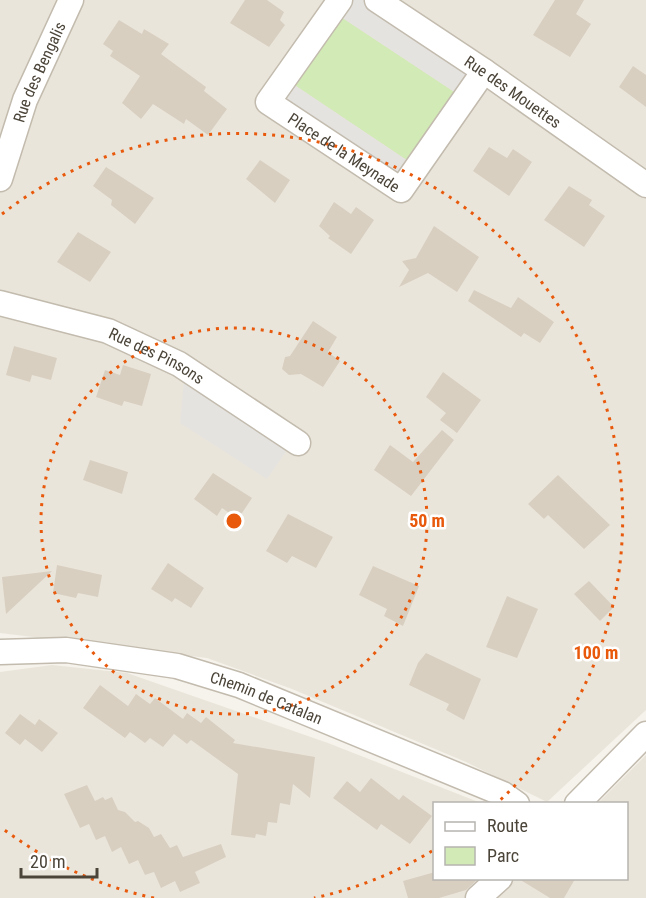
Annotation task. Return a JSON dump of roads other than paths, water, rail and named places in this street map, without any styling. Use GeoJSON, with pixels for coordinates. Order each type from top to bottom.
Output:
{"type":"FeatureCollection","features":[{"type":"Feature","properties":{"kind":"street","name":"Rue des Bengalis"},"geometry":{"type":"LineString","coordinates":[[0,179],[25,100],[71,0]]}},
{"type":"Feature","properties":{"kind":"street","name":"Place de la Meynade"},"geometry":{"type":"LineString","coordinates":[[340,0],[268,102],[401,190],[484,71]]}},
{"type":"Feature","properties":{"kind":"street","name":"Rue des Mouettes"},"geometry":{"type":"LineString","coordinates":[[377,0],[484,71],[646,185]]}},
{"type":"Feature","properties":{"kind":"street","name":"Rue des Pinsons"},"geometry":{"type":"LineString","coordinates":[[0,303],[108,331],[179,364],[298,443]]}},
{"type":"Feature","properties":{"kind":"street","name":"Chemin de Catalan"},"geometry":{"type":"LineString","coordinates":[[0,652],[66,650],[177,666],[239,685],[503,794],[514,802]]}},
{"type":"Feature","properties":{"kind":"street"},"geometry":{"type":"LineString","coordinates":[[579,802],[646,734]]}},
{"type":"Feature","properties":{"kind":"street"},"geometry":{"type":"LineString","coordinates":[[478,898],[499,880]]}}]}
